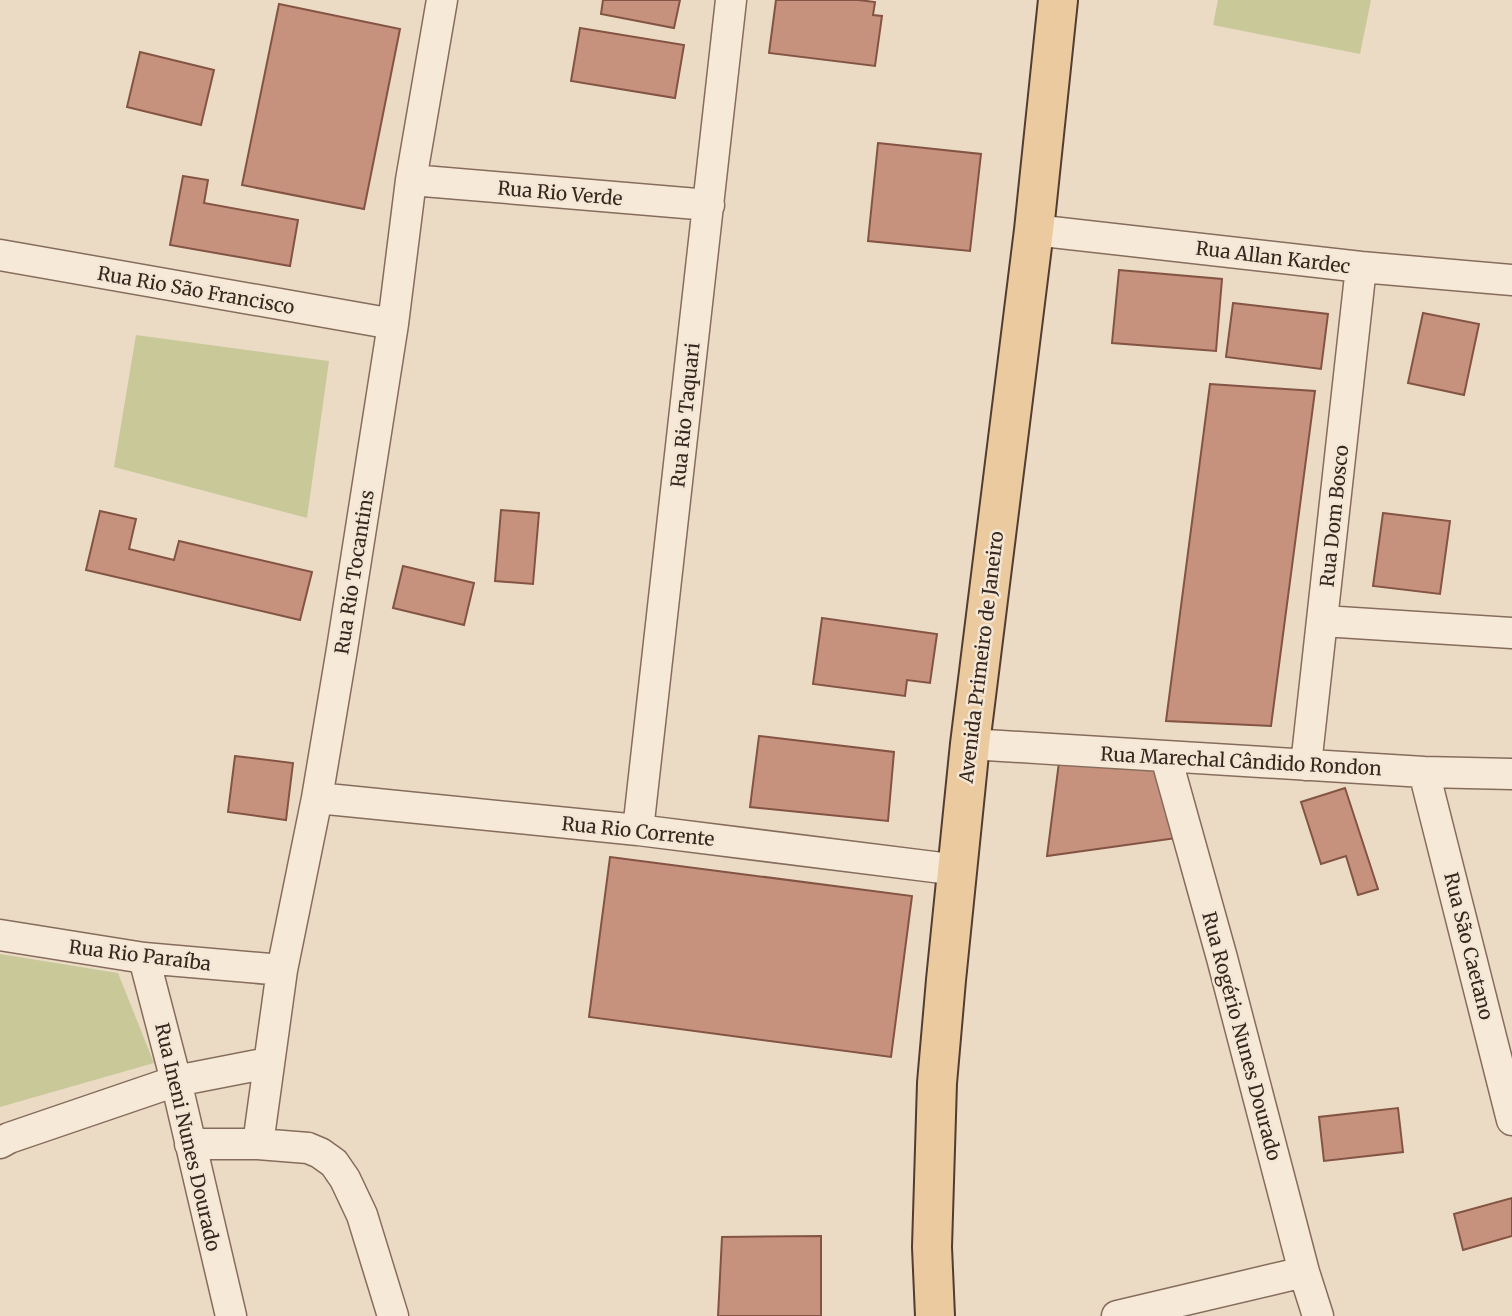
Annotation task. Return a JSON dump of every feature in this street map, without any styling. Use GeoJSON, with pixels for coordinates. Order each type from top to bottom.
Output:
{"type":"FeatureCollection","features":[{"type":"Feature","properties":{"kind":"main road","name":"Avenida Primeiro de Janeiro"},"geometry":{"type":"LineString","coordinates":[[935,1316],[932,1247],[937,1083],[946,980],[970,744],[1034,230],[1058,0]]}},
{"type":"Feature","properties":{"kind":"street","name":"Rua Rio Tocantins"},"geometry":{"type":"LineString","coordinates":[[258,1144],[282,970],[317,798],[342,649],[393,324],[411,180],[442,0]]}},
{"type":"Feature","properties":{"kind":"street","name":"Rua Rio Taquari"},"geometry":{"type":"LineString","coordinates":[[638,830],[731,0]]}},
{"type":"Feature","properties":{"kind":"street","name":"Rua Rio Verde"},"geometry":{"type":"LineString","coordinates":[[411,180],[709,205]]}},
{"type":"Feature","properties":{"kind":"street","name":"Rua Allan Kardec"},"geometry":{"type":"LineString","coordinates":[[1034,230],[1361,267],[1512,280]]}},
{"type":"Feature","properties":{"kind":"street","name":"Rua Rio São Francisco"},"geometry":{"type":"LineString","coordinates":[[0,255],[393,324]]}},
{"type":"Feature","properties":{"kind":"street","name":"Rua Dom Bosco"},"geometry":{"type":"LineString","coordinates":[[1306,765],[1361,267]]}},
{"type":"Feature","properties":{"kind":"street"},"geometry":{"type":"LineString","coordinates":[[1323,621],[1512,633]]}},
{"type":"Feature","properties":{"kind":"street","name":"Rua Marechal Cândido Rondon"},"geometry":{"type":"LineString","coordinates":[[970,744],[1424,772],[1512,774]]}},
{"type":"Feature","properties":{"kind":"street","name":"Rua Rogério Nunes Dourado"},"geometry":{"type":"LineString","coordinates":[[1166,757],[1318,1316]]}},
{"type":"Feature","properties":{"kind":"street","name":"Rua São Caetano"},"geometry":{"type":"LineString","coordinates":[[1424,772],[1512,1120]]}},
{"type":"Feature","properties":{"kind":"street","name":"Rua Rio Corrente"},"geometry":{"type":"LineString","coordinates":[[317,798],[638,830],[958,870]]}},
{"type":"Feature","properties":{"kind":"street","name":"Rua Rio Paraíba"},"geometry":{"type":"LineString","coordinates":[[0,935],[144,958],[282,970]]}},
{"type":"Feature","properties":{"kind":"street","name":"Rua Ineni Nunes Dourado"},"geometry":{"type":"LineString","coordinates":[[144,958],[176,1081],[230,1316]]}},
{"type":"Feature","properties":{"kind":"street"},"geometry":{"type":"LineString","coordinates":[[3,1139],[176,1081],[268,1063]]}},
{"type":"Feature","properties":{"kind":"street"},"geometry":{"type":"LineString","coordinates":[[190,1144],[258,1144],[308,1148],[334,1163],[345,1178],[362,1215],[393,1316]]}},
{"type":"Feature","properties":{"kind":"street"},"geometry":{"type":"LineString","coordinates":[[1116,1316],[1304,1272]]}},
{"type":"Feature","properties":{"kind":"green space"},"geometry":{"type":"Polygon","coordinates":[[[1218,0],[1371,0],[1360,54],[1213,25],[1218,0]]]}},
{"type":"Feature","properties":{"kind":"green space"},"geometry":{"type":"Polygon","coordinates":[[[136,335],[329,361],[307,518],[114,467],[136,335]]]}},
{"type":"Feature","properties":{"kind":"green space"},"geometry":{"type":"Polygon","coordinates":[[[0,954],[118,973],[154,1063],[0,1107],[0,954]]]}},
{"type":"Feature","properties":{"kind":"building"},"geometry":{"type":"Polygon","coordinates":[[[603,0],[680,0],[674,28],[601,14],[603,0]]]}},
{"type":"Feature","properties":{"kind":"building"},"geometry":{"type":"Polygon","coordinates":[[[776,0],[875,2],[873,15],[882,16],[875,66],[769,53],[776,0]]]}},
{"type":"Feature","properties":{"kind":"building"},"geometry":{"type":"Polygon","coordinates":[[[279,4],[400,29],[364,209],[242,185],[279,4]]]}},
{"type":"Feature","properties":{"kind":"building"},"geometry":{"type":"Polygon","coordinates":[[[580,28],[684,45],[675,98],[571,81],[580,28]]]}},
{"type":"Feature","properties":{"kind":"building"},"geometry":{"type":"Polygon","coordinates":[[[140,52],[214,70],[201,125],[127,107],[140,52]]]}},
{"type":"Feature","properties":{"kind":"building"},"geometry":{"type":"Polygon","coordinates":[[[878,143],[981,154],[970,251],[868,241],[878,143]]]}},
{"type":"Feature","properties":{"kind":"building"},"geometry":{"type":"Polygon","coordinates":[[[183,176],[208,180],[204,203],[298,220],[290,266],[170,245],[183,176]]]}},
{"type":"Feature","properties":{"kind":"building"},"geometry":{"type":"Polygon","coordinates":[[[1119,270],[1222,279],[1216,351],[1112,343],[1119,270]]]}},
{"type":"Feature","properties":{"kind":"building"},"geometry":{"type":"Polygon","coordinates":[[[1233,303],[1328,314],[1321,369],[1226,357],[1233,303]]]}},
{"type":"Feature","properties":{"kind":"building"},"geometry":{"type":"Polygon","coordinates":[[[1423,313],[1479,324],[1464,395],[1408,383],[1423,313]]]}},
{"type":"Feature","properties":{"kind":"building"},"geometry":{"type":"Polygon","coordinates":[[[1210,384],[1315,391],[1271,726],[1166,721],[1210,384]]]}},
{"type":"Feature","properties":{"kind":"building"},"geometry":{"type":"Polygon","coordinates":[[[501,510],[539,513],[533,584],[495,581],[501,510]]]}},
{"type":"Feature","properties":{"kind":"building"},"geometry":{"type":"Polygon","coordinates":[[[100,511],[136,519],[129,549],[174,560],[179,541],[312,572],[300,620],[86,570],[100,511]]]}},
{"type":"Feature","properties":{"kind":"building"},"geometry":{"type":"Polygon","coordinates":[[[1383,513],[1450,521],[1440,594],[1373,586],[1383,513]]]}},
{"type":"Feature","properties":{"kind":"building"},"geometry":{"type":"Polygon","coordinates":[[[403,566],[474,583],[464,625],[393,608],[403,566]]]}},
{"type":"Feature","properties":{"kind":"building"},"geometry":{"type":"Polygon","coordinates":[[[822,618],[937,634],[930,683],[907,680],[905,696],[813,684],[822,618]]]}},
{"type":"Feature","properties":{"kind":"building"},"geometry":{"type":"Polygon","coordinates":[[[759,736],[894,752],[888,821],[750,807],[759,736]]]}},
{"type":"Feature","properties":{"kind":"building"},"geometry":{"type":"Polygon","coordinates":[[[235,756],[293,763],[286,820],[228,812],[235,756]]]}},
{"type":"Feature","properties":{"kind":"building"},"geometry":{"type":"Polygon","coordinates":[[[1059,762],[1162,770],[1184,837],[1047,856],[1059,762]]]}},
{"type":"Feature","properties":{"kind":"building"},"geometry":{"type":"Polygon","coordinates":[[[1345,788],[1378,889],[1358,895],[1346,856],[1321,864],[1301,802],[1345,788]]]}},
{"type":"Feature","properties":{"kind":"building"},"geometry":{"type":"Polygon","coordinates":[[[610,857],[912,896],[891,1057],[589,1017],[610,857]]]}},
{"type":"Feature","properties":{"kind":"building"},"geometry":{"type":"Polygon","coordinates":[[[1398,1108],[1403,1152],[1324,1161],[1319,1117],[1398,1108]]]}},
{"type":"Feature","properties":{"kind":"building"},"geometry":{"type":"Polygon","coordinates":[[[1512,1198],[1512,1236],[1463,1250],[1454,1214],[1512,1198]]]}},
{"type":"Feature","properties":{"kind":"building"},"geometry":{"type":"Polygon","coordinates":[[[821,1236],[821,1316],[718,1316],[722,1237],[821,1236]]]}}]}
